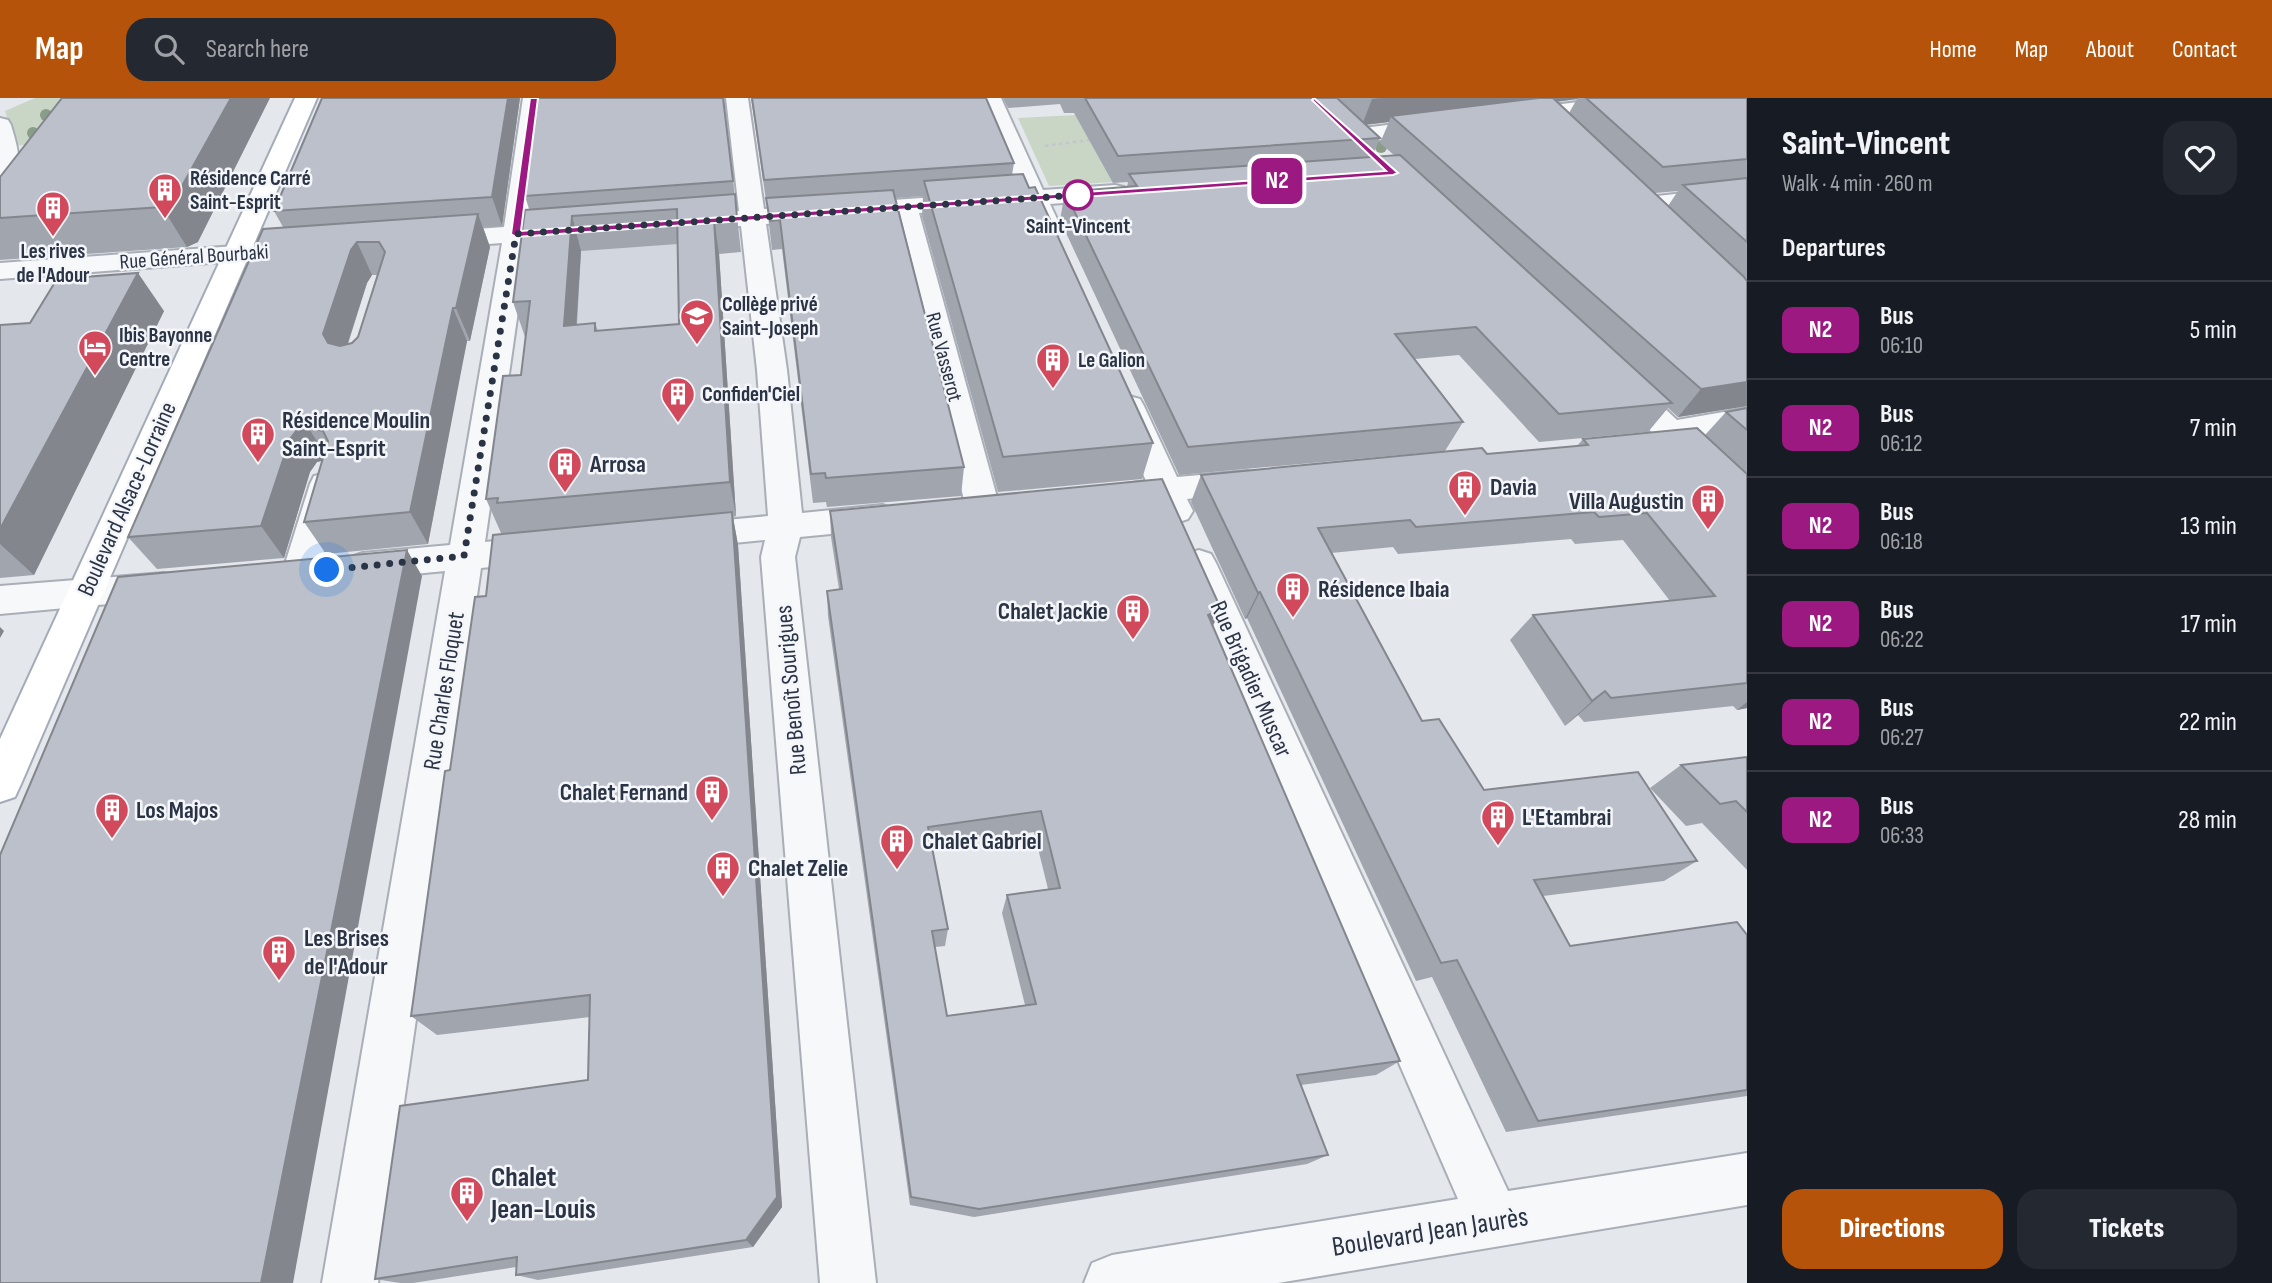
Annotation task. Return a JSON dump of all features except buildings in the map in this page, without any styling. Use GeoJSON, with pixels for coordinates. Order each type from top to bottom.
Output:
{"type":"FeatureCollection","features":[{"type":"Feature","properties":{"kind":"main road","name":"Boulevard Alsace-Lorraine"},"geometry":{"type":"LineString","coordinates":[[0,784],[306,98]]}},
{"type":"Feature","properties":{"kind":"street","name":"Rue Charles Floquet"},"geometry":{"type":"LineString","coordinates":[[350,1283],[516,234],[534,98]]}},
{"type":"Feature","properties":{"kind":"street","name":"Rue Benoît Sourigues"},"geometry":{"type":"LineString","coordinates":[[737,98],[754,218],[786,526],[778,557],[848,1283]]}},
{"type":"Feature","properties":{"kind":"street"},"geometry":{"type":"LineString","coordinates":[[990,98],[1058,249]]}},
{"type":"Feature","properties":{"kind":"street"},"geometry":{"type":"LineString","coordinates":[[1488,120],[1662,98]]}},
{"type":"Feature","properties":{"kind":"street"},"geometry":{"type":"LineString","coordinates":[[1543,113],[1562,131]]}},
{"type":"Feature","properties":{"kind":"street"},"geometry":{"type":"LineString","coordinates":[[1335,117],[1374,154]]}},
{"type":"Feature","properties":{"kind":"street"},"geometry":{"type":"LineString","coordinates":[[1355,136],[1460,123]]}},
{"type":"Feature","properties":{"kind":"street"},"geometry":{"type":"LineString","coordinates":[[0,125],[9,153],[9,165],[0,183]]}},
{"type":"Feature","properties":{"kind":"street"},"geometry":{"type":"LineString","coordinates":[[1619,187],[1657,223]]}},
{"type":"Feature","properties":{"kind":"street"},"geometry":{"type":"LineString","coordinates":[[660,224],[1143,190]]}},
{"type":"Feature","properties":{"kind":"street"},"geometry":{"type":"LineString","coordinates":[[1639,205],[1747,193]]}},
{"type":"Feature","properties":{"kind":"street","name":"Rue Vasserot"},"geometry":{"type":"LineString","coordinates":[[905,207],[982,508]]}},
{"type":"Feature","properties":{"kind":"street"},"geometry":{"type":"LineString","coordinates":[[406,242],[604,228]]}},
{"type":"Feature","properties":{"kind":"street","name":"Rue Général Bourbaki"},"geometry":{"type":"LineString","coordinates":[[0,271],[330,247]]}},
{"type":"Feature","properties":{"kind":"street"},"geometry":{"type":"LineString","coordinates":[[1601,367],[1747,503]]}},
{"type":"Feature","properties":{"kind":"street","name":"Rue Brigadier Muscar"},"geometry":{"type":"LineString","coordinates":[[1115,376],[1495,1222]]}},
{"type":"Feature","properties":{"kind":"street"},"geometry":{"type":"LineString","coordinates":[[1639,447],[1747,418]]}},
{"type":"Feature","properties":{"kind":"street"},"geometry":{"type":"LineString","coordinates":[[329,473],[286,574],[573,546]]}},
{"type":"Feature","properties":{"kind":"street"},"geometry":{"type":"LineString","coordinates":[[1086,498],[1282,479]]}},
{"type":"Feature","properties":{"kind":"street"},"geometry":{"type":"LineString","coordinates":[[654,538],[914,514]]}},
{"type":"Feature","properties":{"kind":"street"},"geometry":{"type":"LineString","coordinates":[[0,600],[193,583]]}},
{"type":"Feature","properties":{"kind":"street","name":"Boulevard Jean Jaurès"},"geometry":{"type":"LineString","coordinates":[[1112,1283],[1747,1179]]}},
{"type":"Feature","properties":{"kind":"path"},"geometry":{"type":"LineString","coordinates":[[1013,149],[1101,139]]}},
{"type":"Feature","properties":{"kind":"shaded area"},"geometry":{"type":"Polygon","coordinates":[[[718,233],[727,380],[603,391],[606,331],[525,337],[536,246],[718,233]]]}},
{"type":"Feature","properties":{"kind":"green space"},"geometry":{"type":"Polygon","coordinates":[[[35,98],[105,98],[43,142],[15,146],[5,111],[35,98]]]}},
{"type":"Feature","properties":{"kind":"green space"},"geometry":{"type":"Polygon","coordinates":[[[1076,115],[1113,182],[1049,186],[1018,118],[1076,115]]]}},
{"type":"Feature","properties":{"kind":"bus line","name":"N2"},"geometry":{"type":"LineString","coordinates":[[534,98],[516,234],[1393,173],[1314,98]]}},
{"type":"Feature","properties":{"kind":"place","name":"Saint-Vincent"},"geometry":{"type":"Point","coordinates":[1078,195]}},
{"type":"Feature","properties":{"kind":"place","name":"Résidence Carré Saint-Esprit"},"geometry":{"type":"Point","coordinates":[165,220]}},
{"type":"Feature","properties":{"kind":"place","name":"Les rives de l'Adour"},"geometry":{"type":"Point","coordinates":[53,238]}},
{"type":"Feature","properties":{"kind":"place","name":"Collège privé Saint-Joseph"},"geometry":{"type":"Point","coordinates":[697,346]}},
{"type":"Feature","properties":{"kind":"place","name":"Ibis Bayonne Centre"},"geometry":{"type":"Point","coordinates":[95,377]}},
{"type":"Feature","properties":{"kind":"place","name":"Le Galion"},"geometry":{"type":"Point","coordinates":[1053,390]}},
{"type":"Feature","properties":{"kind":"place","name":"Confiden'Ciel"},"geometry":{"type":"Point","coordinates":[678,424]}},
{"type":"Feature","properties":{"kind":"place","name":"Résidence Moulin Saint-Esprit"},"geometry":{"type":"Point","coordinates":[258,464]}},
{"type":"Feature","properties":{"kind":"place","name":"Arrosa"},"geometry":{"type":"Point","coordinates":[565,494]}},
{"type":"Feature","properties":{"kind":"place","name":"Davia"},"geometry":{"type":"Point","coordinates":[1465,517]}},
{"type":"Feature","properties":{"kind":"place","name":"Villa Augustin"},"geometry":{"type":"Point","coordinates":[1708,531]}},
{"type":"Feature","properties":{"kind":"place","name":"Résidence Ibaia"},"geometry":{"type":"Point","coordinates":[1293,619]}},
{"type":"Feature","properties":{"kind":"place","name":"Chalet Jackie"},"geometry":{"type":"Point","coordinates":[1133,641]}},
{"type":"Feature","properties":{"kind":"place","name":"Chalet Fernand"},"geometry":{"type":"Point","coordinates":[712,822]}},
{"type":"Feature","properties":{"kind":"place","name":"Los Majos"},"geometry":{"type":"Point","coordinates":[112,840]}},
{"type":"Feature","properties":{"kind":"place","name":"L'Etambrai"},"geometry":{"type":"Point","coordinates":[1498,847]}},
{"type":"Feature","properties":{"kind":"place","name":"Chalet Gabriel"},"geometry":{"type":"Point","coordinates":[897,871]}},
{"type":"Feature","properties":{"kind":"place","name":"Chalet Zelie"},"geometry":{"type":"Point","coordinates":[723,898]}},
{"type":"Feature","properties":{"kind":"place","name":"Les Brises de l'Adour"},"geometry":{"type":"Point","coordinates":[279,982]}},
{"type":"Feature","properties":{"kind":"place","name":"Chalet Jean-Louis"},"geometry":{"type":"Point","coordinates":[467,1223]}},
{"type":"Feature","properties":{"kind":"route"},"geometry":{"type":"LineString","coordinates":[[327,570],[464,556],[516,234],[1078,195]]}}]}
